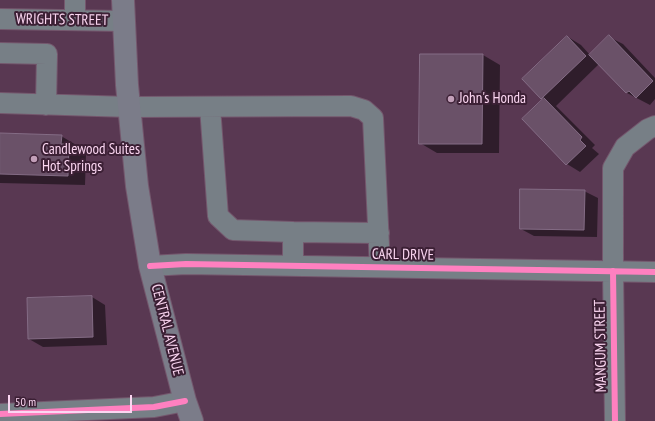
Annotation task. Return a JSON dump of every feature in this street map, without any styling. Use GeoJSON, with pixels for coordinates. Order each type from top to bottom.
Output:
{"type":"FeatureCollection","features":[{"type":"Feature","properties":{"kind":"main road","name":"CENTRAL AVENUE"},"geometry":{"type":"LineString","coordinates":[[123,11],[137,186],[150,266],[188,411]]}},
{"type":"Feature","properties":{"kind":"street"},"geometry":{"type":"LineString","coordinates":[[75,0],[75,20]]}},
{"type":"Feature","properties":{"kind":"street","name":"WRIGHTS STREET"},"geometry":{"type":"LineString","coordinates":[[0,19],[75,20],[123,11]]}},
{"type":"Feature","properties":{"kind":"street"},"geometry":{"type":"LineString","coordinates":[[0,54],[47,54],[46,105]]}},
{"type":"Feature","properties":{"kind":"street"},"geometry":{"type":"LineString","coordinates":[[0,103],[130,107],[351,106],[364,110],[373,118],[380,267]]}},
{"type":"Feature","properties":{"kind":"street"},"geometry":{"type":"LineString","coordinates":[[210,107],[218,216],[233,230],[379,233]]}},
{"type":"Feature","properties":{"kind":"street","name":"MANGUM STREET"},"geometry":{"type":"LineString","coordinates":[[616,421],[613,271],[613,168],[625,147],[648,129],[655,126]]}},
{"type":"Feature","properties":{"kind":"street"},"geometry":{"type":"LineString","coordinates":[[293,232],[293,266]]}},
{"type":"Feature","properties":{"kind":"street","name":"CARL DRIVE"},"geometry":{"type":"LineString","coordinates":[[150,266],[186,264],[655,272]]}},
{"type":"Feature","properties":{"kind":"street"},"geometry":{"type":"LineString","coordinates":[[0,414],[154,407],[188,411]]}},
{"type":"Feature","properties":{"kind":"building"},"geometry":{"type":"Polygon","coordinates":[[[609,35],[653,81],[636,98],[629,91],[626,93],[589,55],[609,35]]]}},
{"type":"Feature","properties":{"kind":"building"},"geometry":{"type":"Polygon","coordinates":[[[567,36],[586,56],[541,99],[522,79],[567,36]]]}},
{"type":"Feature","properties":{"kind":"building","name":"John's Honda"},"geometry":{"type":"Polygon","coordinates":[[[420,54],[483,54],[482,144],[419,144],[420,54]]]}},
{"type":"Feature","properties":{"kind":"building"},"geometry":{"type":"Polygon","coordinates":[[[544,98],[582,137],[580,140],[586,146],[566,165],[522,119],[544,98]]]}},
{"type":"Feature","properties":{"kind":"building","name":"Candlewood Suites Hot Springs"},"geometry":{"type":"Polygon","coordinates":[[[0,133],[62,135],[61,144],[69,144],[68,176],[0,174],[0,133]]]}},
{"type":"Feature","properties":{"kind":"building"},"geometry":{"type":"Polygon","coordinates":[[[520,189],[585,190],[584,230],[520,229],[520,189]]]}},
{"type":"Feature","properties":{"kind":"building"},"geometry":{"type":"Polygon","coordinates":[[[92,296],[93,337],[28,339],[27,298],[92,296]]]}},
{"type":"Feature","properties":{"kind":"cycle path"},"geometry":{"type":"LineString","coordinates":[[150,266],[186,264],[655,272]]}},
{"type":"Feature","properties":{"kind":"cycle path"},"geometry":{"type":"LineString","coordinates":[[613,271],[615,421]]}},
{"type":"Feature","properties":{"kind":"cycle path"},"geometry":{"type":"LineString","coordinates":[[0,414],[154,407],[185,401]]}},
{"type":"Feature","properties":{"kind":"place","name":"John's Honda"},"geometry":{"type":"Point","coordinates":[451,99]}},
{"type":"Feature","properties":{"kind":"place","name":"Candlewood Suites Hot Springs"},"geometry":{"type":"Point","coordinates":[34,159]}}]}
